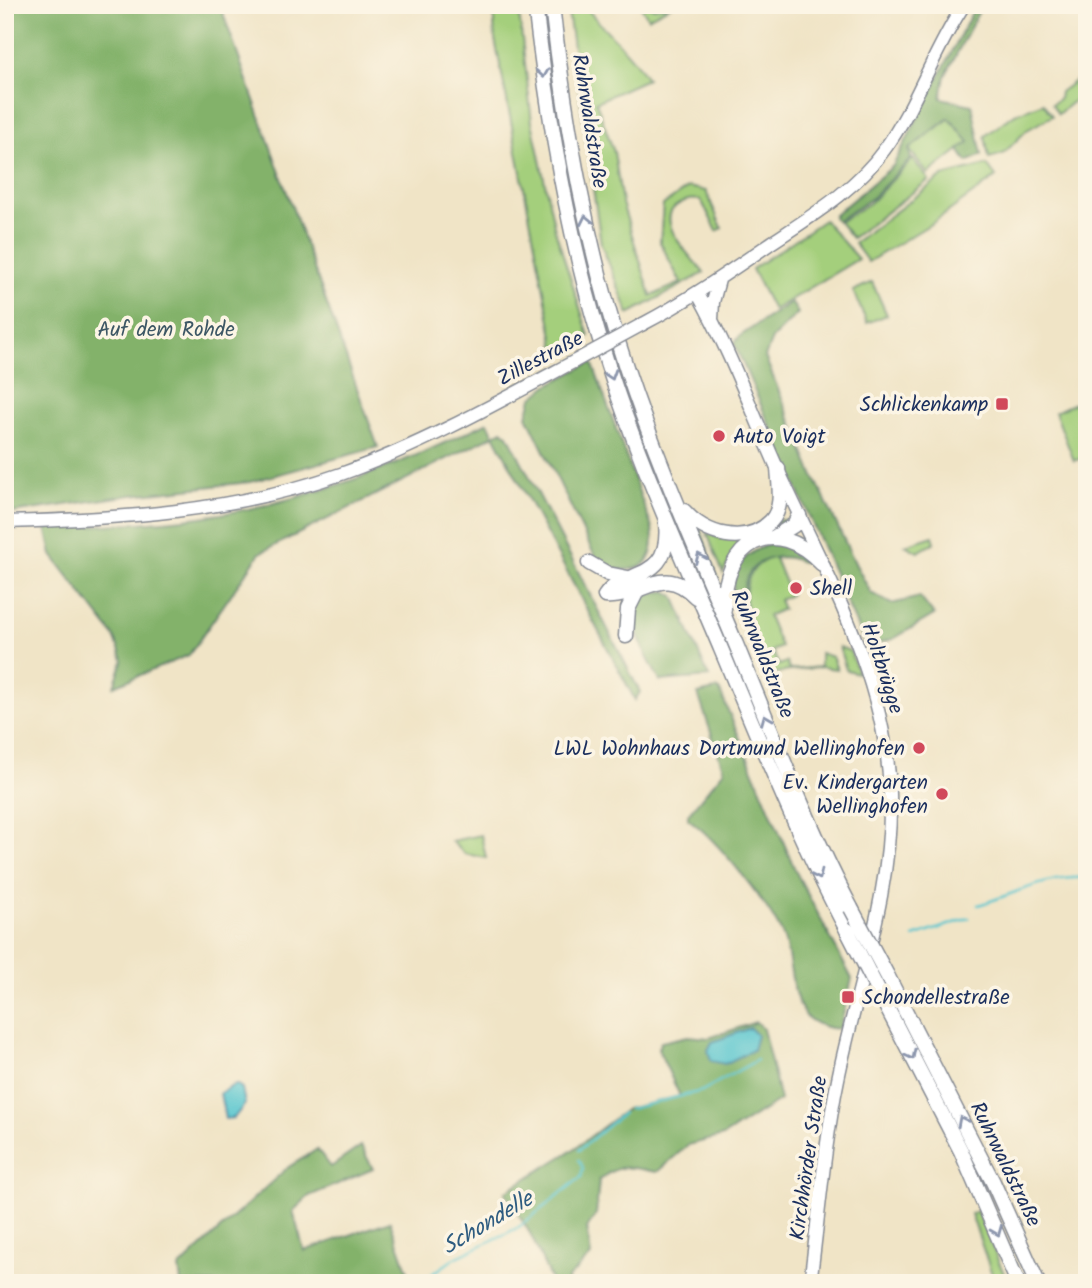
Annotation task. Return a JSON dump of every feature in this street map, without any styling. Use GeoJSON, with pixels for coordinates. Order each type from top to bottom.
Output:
{"type":"FeatureCollection","features":[{"type":"Feature","properties":{"kind":"highway","name":"Ruhrwaldstraße"},"geometry":{"type":"LineString","coordinates":[[535,5],[554,143],[584,286],[622,406],[664,516],[793,820],[846,930],[966,1161],[1018,1283]]}},
{"type":"Feature","properties":{"kind":"highway","name":"Ruhrwaldstraße"},"geometry":{"type":"LineString","coordinates":[[552,5],[570,141],[592,248],[625,364],[676,499],[822,849],[993,1182],[1038,1283]]}},
{"type":"Feature","properties":{"kind":"highway"},"geometry":{"type":"LineString","coordinates":[[771,520],[780,494],[778,468]]}},
{"type":"Feature","properties":{"kind":"highway"},"geometry":{"type":"LineString","coordinates":[[676,499],[690,518],[720,534],[747,534],[771,520],[799,515]]}},
{"type":"Feature","properties":{"kind":"highway"},"geometry":{"type":"LineString","coordinates":[[724,616],[726,584],[731,564],[751,543],[775,537],[794,525],[799,515]]}},
{"type":"Feature","properties":{"kind":"highway"},"geometry":{"type":"LineString","coordinates":[[626,636],[628,609],[634,586],[657,562],[665,541],[664,516]]}},
{"type":"Feature","properties":{"kind":"highway"},"geometry":{"type":"LineString","coordinates":[[775,537],[799,544],[822,564]]}},
{"type":"Feature","properties":{"kind":"highway"},"geometry":{"type":"LineString","coordinates":[[589,563],[634,586],[669,581],[688,590],[702,604]]}},
{"type":"Feature","properties":{"kind":"main road","name":"Zillestraße"},"geometry":{"type":"LineString","coordinates":[[5,522],[174,512],[295,488],[383,457],[575,361],[698,294],[820,210],[868,169],[898,129],[951,24],[964,5]]}},
{"type":"Feature","properties":{"kind":"main road"},"geometry":{"type":"LineString","coordinates":[[712,321],[713,302],[719,280]]}},
{"type":"Feature","properties":{"kind":"main road","name":"Holtbrügge"},"geometry":{"type":"LineString","coordinates":[[698,294],[822,564],[871,684],[883,733],[890,795],[881,889],[846,1040]]}},
{"type":"Feature","properties":{"kind":"main road","name":"Kirchhörder Straße"},"geometry":{"type":"LineString","coordinates":[[810,1283],[837,1081],[846,1040]]}},
{"type":"Feature","properties":{"kind":"green space","name":"Auf dem Rohde"},"geometry":{"type":"Polygon","coordinates":[[[5,5],[220,5],[378,447],[250,482],[132,495],[5,514],[5,5]]]}},
{"type":"Feature","properties":{"kind":"green space"},"geometry":{"type":"Polygon","coordinates":[[[493,5],[518,5],[532,122],[555,230],[589,336],[556,352],[495,39],[493,5]]]}},
{"type":"Feature","properties":{"kind":"green space"},"geometry":{"type":"Polygon","coordinates":[[[567,5],[584,5],[633,59],[647,79],[596,102],[614,152],[622,203],[651,296],[681,283],[660,242],[663,205],[689,187],[706,191],[722,228],[717,231],[701,200],[679,204],[669,219],[671,228],[683,249],[704,273],[629,314],[601,244],[567,5]]]}},
{"type":"Feature","properties":{"kind":"green space"},"geometry":{"type":"Polygon","coordinates":[[[640,5],[654,8],[672,5],[648,18],[640,5]]]}},
{"type":"Feature","properties":{"kind":"green space"},"geometry":{"type":"Polygon","coordinates":[[[976,5],[979,11],[945,76],[941,98],[972,105],[982,155],[967,162],[959,150],[969,142],[949,118],[909,149],[911,159],[871,199],[837,221],[833,216],[893,166],[976,5]]]}},
{"type":"Feature","properties":{"kind":"green space"},"geometry":{"type":"Polygon","coordinates":[[[1087,72],[1087,90],[1058,114],[1052,104],[1059,99],[1060,92],[1087,72]]]}},
{"type":"Feature","properties":{"kind":"green space"},"geometry":{"type":"Polygon","coordinates":[[[1043,103],[1052,116],[1027,130],[1003,154],[989,158],[985,136],[1015,114],[1043,103]]]}},
{"type":"Feature","properties":{"kind":"green space"},"geometry":{"type":"Polygon","coordinates":[[[950,118],[969,142],[928,174],[909,149],[950,118]]]}},
{"type":"Feature","properties":{"kind":"green space"},"geometry":{"type":"Polygon","coordinates":[[[913,159],[929,180],[852,238],[839,222],[870,203],[913,159]]]}},
{"type":"Feature","properties":{"kind":"green space"},"geometry":{"type":"Polygon","coordinates":[[[987,165],[996,177],[934,222],[868,262],[854,243],[943,176],[987,165]]]}},
{"type":"Feature","properties":{"kind":"green space"},"geometry":{"type":"Polygon","coordinates":[[[824,220],[858,259],[773,310],[752,269],[824,220]]]}},
{"type":"Feature","properties":{"kind":"green space"},"geometry":{"type":"Polygon","coordinates":[[[872,282],[887,315],[867,323],[853,291],[872,282]]]}},
{"type":"Feature","properties":{"kind":"green space"},"geometry":{"type":"Polygon","coordinates":[[[791,302],[798,313],[772,339],[765,357],[811,470],[871,593],[891,604],[920,597],[934,615],[893,639],[866,647],[734,343],[740,336],[791,302]]]}},
{"type":"Feature","properties":{"kind":"green space"},"geometry":{"type":"Polygon","coordinates":[[[592,362],[652,528],[651,553],[647,561],[633,569],[600,567],[527,416],[532,398],[548,385],[592,362]]]}},
{"type":"Feature","properties":{"kind":"green space"},"geometry":{"type":"Polygon","coordinates":[[[1087,397],[1087,456],[1074,461],[1055,412],[1087,397]]]}},
{"type":"Feature","properties":{"kind":"green space"},"geometry":{"type":"Polygon","coordinates":[[[488,422],[494,435],[260,553],[189,655],[114,686],[123,660],[114,636],[52,555],[46,528],[181,519],[274,503],[348,482],[419,454],[488,422]]]}},
{"type":"Feature","properties":{"kind":"green space"},"geometry":{"type":"Polygon","coordinates":[[[502,430],[508,435],[640,692],[635,700],[494,435],[502,430]]]}},
{"type":"Feature","properties":{"kind":"green space"},"geometry":{"type":"Polygon","coordinates":[[[781,520],[791,522],[735,550],[723,573],[707,533],[719,538],[781,520]]]}},
{"type":"Feature","properties":{"kind":"green space"},"geometry":{"type":"Polygon","coordinates":[[[701,530],[719,581],[698,532],[701,530]]]}},
{"type":"Feature","properties":{"kind":"green space"},"geometry":{"type":"Polygon","coordinates":[[[933,536],[935,542],[918,552],[905,545],[933,536]]]}},
{"type":"Feature","properties":{"kind":"green space"},"geometry":{"type":"Polygon","coordinates":[[[768,544],[788,545],[808,560],[802,562],[792,558],[771,558],[754,567],[748,575],[744,601],[756,639],[752,642],[735,598],[734,574],[740,563],[751,553],[768,544]]]}},
{"type":"Feature","properties":{"kind":"green space"},"geometry":{"type":"Polygon","coordinates":[[[774,556],[790,595],[779,600],[783,609],[768,616],[781,647],[772,651],[779,665],[787,662],[789,670],[820,667],[820,653],[832,657],[837,669],[821,667],[768,674],[751,626],[746,592],[749,577],[758,565],[774,556]]]}},
{"type":"Feature","properties":{"kind":"green space"},"geometry":{"type":"Polygon","coordinates":[[[666,591],[674,596],[709,677],[660,681],[647,657],[636,628],[635,614],[639,603],[649,595],[666,591]]]}},
{"type":"Feature","properties":{"kind":"green space"},"geometry":{"type":"Polygon","coordinates":[[[839,647],[850,651],[858,673],[846,670],[839,647]]]}},
{"type":"Feature","properties":{"kind":"green space"},"geometry":{"type":"Polygon","coordinates":[[[719,689],[796,872],[852,979],[840,1028],[822,1026],[806,1016],[797,998],[787,948],[778,926],[727,857],[688,819],[688,814],[724,771],[698,694],[719,689]]]}},
{"type":"Feature","properties":{"kind":"green space"},"geometry":{"type":"Polygon","coordinates":[[[481,835],[486,858],[465,854],[451,841],[481,835]]]}},
{"type":"Feature","properties":{"kind":"green space"},"geometry":{"type":"Polygon","coordinates":[[[756,1022],[763,1029],[780,1100],[723,1136],[688,1145],[657,1172],[626,1167],[614,1170],[599,1180],[596,1215],[587,1228],[591,1256],[568,1278],[568,1283],[552,1283],[531,1235],[505,1192],[574,1149],[627,1109],[680,1096],[658,1049],[661,1042],[688,1036],[709,1038],[756,1022]]]}},
{"type":"Feature","properties":{"kind":"green space"},"geometry":{"type":"Polygon","coordinates":[[[361,1146],[373,1169],[309,1196],[293,1211],[304,1251],[390,1221],[412,1283],[181,1283],[179,1268],[286,1169],[317,1149],[331,1167],[361,1146]]]}},
{"type":"Feature","properties":{"kind":"green space"},"geometry":{"type":"Polygon","coordinates":[[[977,1211],[1008,1283],[995,1283],[971,1214],[977,1211]]]}},
{"type":"Feature","properties":{"kind":"water"},"geometry":{"type":"Polygon","coordinates":[[[750,1028],[757,1035],[753,1050],[725,1064],[711,1061],[708,1050],[712,1042],[750,1028]]]}},
{"type":"Feature","properties":{"kind":"water"},"geometry":{"type":"Polygon","coordinates":[[[236,1084],[242,1088],[245,1104],[234,1118],[225,1119],[220,1093],[236,1084]]]}},
{"type":"Feature","properties":{"kind":"waterway","name":"Schondelle"},"geometry":{"type":"LineString","coordinates":[[978,905],[1044,883],[1087,878]]}},
{"type":"Feature","properties":{"kind":"waterway","name":"Schondelle"},"geometry":{"type":"LineString","coordinates":[[914,937],[969,918]]}},
{"type":"Feature","properties":{"kind":"waterway","name":"Schondelle"},"geometry":{"type":"LineString","coordinates":[[629,1109],[702,1091],[757,1060]]}},
{"type":"Feature","properties":{"kind":"waterway","name":"Schondelle"},"geometry":{"type":"LineString","coordinates":[[579,1150],[623,1113]]}},
{"type":"Feature","properties":{"kind":"waterway","name":"Schondelle"},"geometry":{"type":"LineString","coordinates":[[428,1277],[455,1258],[519,1227],[581,1177],[583,1168],[579,1160]]}},
{"type":"Feature","properties":{"kind":"place","name":"Schlickenkamp"},"geometry":{"type":"Point","coordinates":[1002,404]}},
{"type":"Feature","properties":{"kind":"place","name":"Auto Voigt"},"geometry":{"type":"Point","coordinates":[719,436]}},
{"type":"Feature","properties":{"kind":"place","name":"Shell"},"geometry":{"type":"Point","coordinates":[796,588]}},
{"type":"Feature","properties":{"kind":"place","name":"LWL Wohnhaus Dortmund Wellinghofen"},"geometry":{"type":"Point","coordinates":[919,748]}},
{"type":"Feature","properties":{"kind":"place","name":"Ev. Kindergarten Wellinghofen"},"geometry":{"type":"Point","coordinates":[942,794]}},
{"type":"Feature","properties":{"kind":"place","name":"Schondellestraße"},"geometry":{"type":"Point","coordinates":[848,997]}}]}
